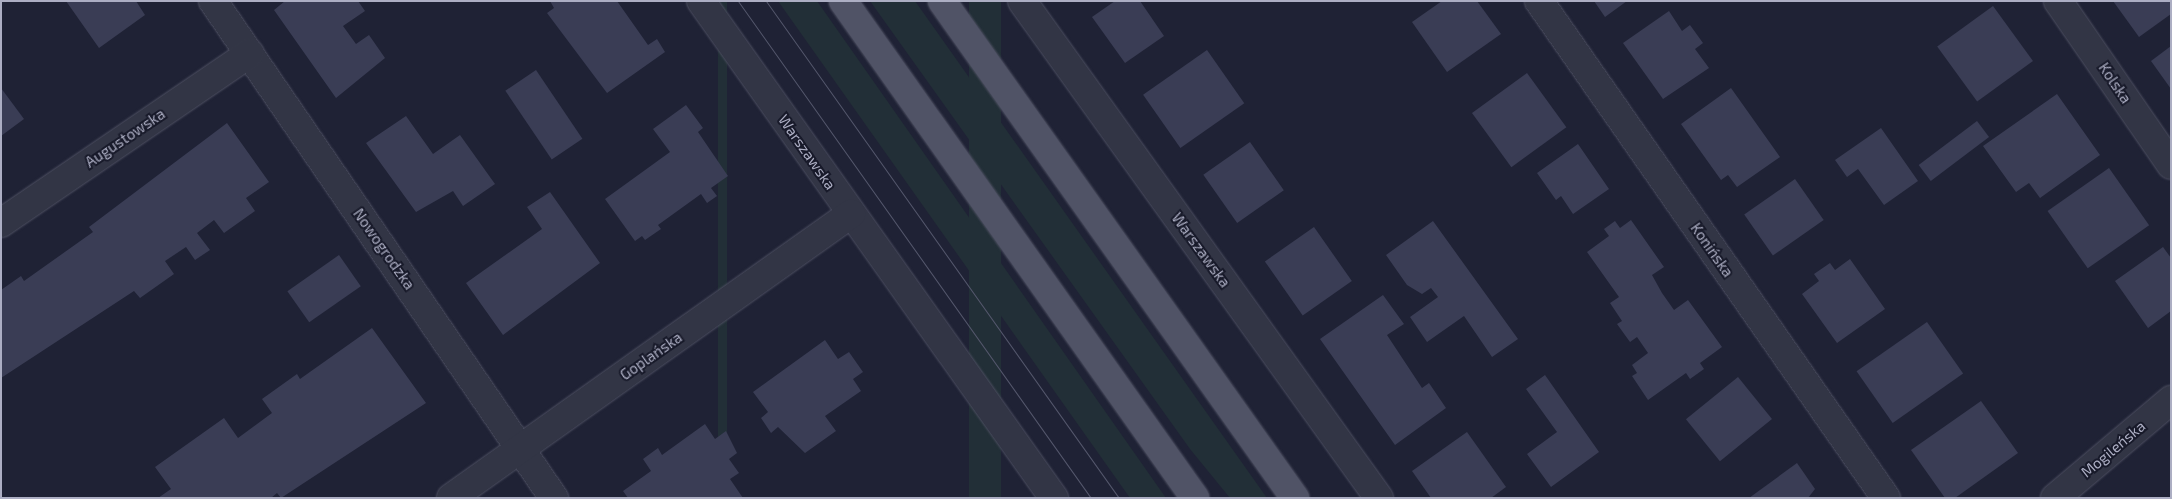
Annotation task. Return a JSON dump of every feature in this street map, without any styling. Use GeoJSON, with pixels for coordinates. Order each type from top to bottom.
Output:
{"type":"FeatureCollection","features":[{"type":"Feature","properties":{"kind":"main road"},"geometry":{"type":"LineString","coordinates":[[843,1],[1196,498]]}},
{"type":"Feature","properties":{"kind":"main road"},"geometry":{"type":"LineString","coordinates":[[942,1],[1294,498]]}},
{"type":"Feature","properties":{"kind":"street","name":"Nowogrodzka"},"geometry":{"type":"LineString","coordinates":[[213,1],[521,447],[554,498]]}},
{"type":"Feature","properties":{"kind":"street","name":"Warszawska"},"geometry":{"type":"LineString","coordinates":[[701,1],[1054,498]]}},
{"type":"Feature","properties":{"kind":"street","name":"Warszawska"},"geometry":{"type":"LineString","coordinates":[[1022,1],[1379,498]]}},
{"type":"Feature","properties":{"kind":"street","name":"Konińska"},"geometry":{"type":"LineString","coordinates":[[1538,1],[1886,498]]}},
{"type":"Feature","properties":{"kind":"street","name":"Kolska"},"geometry":{"type":"LineString","coordinates":[[2058,1],[2171,165]]}},
{"type":"Feature","properties":{"kind":"street","name":"Augustowska"},"geometry":{"type":"LineString","coordinates":[[1,223],[250,53]]}},
{"type":"Feature","properties":{"kind":"street","name":"Goplańska"},"geometry":{"type":"LineString","coordinates":[[451,498],[851,214]]}},
{"type":"Feature","properties":{"kind":"street","name":"Mogileńska"},"geometry":{"type":"LineString","coordinates":[[2055,498],[2171,400]]}},
{"type":"Feature","properties":{"kind":"shaded area"},"geometry":{"type":"Polygon","coordinates":[[[718,1],[727,1],[727,498],[718,498],[718,1]]]}},
{"type":"Feature","properties":{"kind":"shaded area"},"geometry":{"type":"Polygon","coordinates":[[[778,1],[817,1],[1166,498],[1130,498],[778,1]]]}},
{"type":"Feature","properties":{"kind":"shaded area"},"geometry":{"type":"Polygon","coordinates":[[[870,1],[915,1],[1267,498],[1230,498],[1190,449],[870,1]]]}},
{"type":"Feature","properties":{"kind":"shaded area"},"geometry":{"type":"Polygon","coordinates":[[[969,1],[1001,1],[1001,498],[969,498],[969,1]]]}},
{"type":"Feature","properties":{"kind":"building"},"geometry":{"type":"Polygon","coordinates":[[[66,1],[136,1],[145,15],[99,48],[66,1]]]}},
{"type":"Feature","properties":{"kind":"building"},"geometry":{"type":"Polygon","coordinates":[[[285,1],[358,1],[365,11],[343,26],[356,44],[369,35],[385,58],[336,98],[274,10],[285,1]]]}},
{"type":"Feature","properties":{"kind":"building"},"geometry":{"type":"Polygon","coordinates":[[[550,1],[617,1],[648,45],[657,39],[665,52],[607,93],[547,13],[554,8],[550,1]]]}},
{"type":"Feature","properties":{"kind":"building"},"geometry":{"type":"Polygon","coordinates":[[[1115,1],[1140,1],[1164,36],[1125,63],[1092,17],[1115,1]]]}},
{"type":"Feature","properties":{"kind":"building"},"geometry":{"type":"Polygon","coordinates":[[[1442,1],[1477,1],[1501,34],[1447,72],[1412,22],[1442,1]]]}},
{"type":"Feature","properties":{"kind":"building"},"geometry":{"type":"Polygon","coordinates":[[[1594,1],[1627,1],[1605,17],[1594,1]]]}},
{"type":"Feature","properties":{"kind":"building"},"geometry":{"type":"Polygon","coordinates":[[[2113,1],[2171,1],[2171,14],[2139,37],[2113,1]]]}},
{"type":"Feature","properties":{"kind":"building"},"geometry":{"type":"Polygon","coordinates":[[[1993,6],[2033,61],[1977,102],[1937,47],[1993,6]]]}},
{"type":"Feature","properties":{"kind":"building"},"geometry":{"type":"Polygon","coordinates":[[[1669,11],[1682,31],[1690,25],[1703,43],[1695,49],[1709,68],[1663,99],[1623,43],[1669,11]]]}},
{"type":"Feature","properties":{"kind":"building"},"geometry":{"type":"Polygon","coordinates":[[[2171,46],[2171,89],[2151,61],[2171,46]]]}},
{"type":"Feature","properties":{"kind":"building"},"geometry":{"type":"Polygon","coordinates":[[[1207,50],[1244,103],[1180,148],[1143,95],[1207,50]]]}},
{"type":"Feature","properties":{"kind":"building"},"geometry":{"type":"Polygon","coordinates":[[[536,70],[582,139],[552,160],[505,91],[536,70]]]}},
{"type":"Feature","properties":{"kind":"building"},"geometry":{"type":"Polygon","coordinates":[[[1527,73],[1566,127],[1511,167],[1472,113],[1527,73]]]}},
{"type":"Feature","properties":{"kind":"building"},"geometry":{"type":"Polygon","coordinates":[[[1,88],[24,119],[1,136],[1,88]]]}},
{"type":"Feature","properties":{"kind":"building"},"geometry":{"type":"Polygon","coordinates":[[[1731,88],[1780,157],[1737,187],[1728,175],[1721,180],[1681,124],[1731,88]]]}},
{"type":"Feature","properties":{"kind":"building"},"geometry":{"type":"Polygon","coordinates":[[[2057,94],[2100,155],[2040,198],[2029,183],[2016,192],[1983,146],[2057,94]]]}},
{"type":"Feature","properties":{"kind":"building"},"geometry":{"type":"Polygon","coordinates":[[[686,105],[703,128],[698,132],[728,176],[711,188],[717,196],[707,203],[701,194],[658,225],[661,229],[645,240],[642,236],[635,241],[605,199],[670,152],[653,129],[686,105]]]}},
{"type":"Feature","properties":{"kind":"building"},"geometry":{"type":"Polygon","coordinates":[[[406,116],[433,154],[460,135],[495,184],[463,206],[453,191],[416,212],[366,143],[406,116]]]}},
{"type":"Feature","properties":{"kind":"building"},"geometry":{"type":"Polygon","coordinates":[[[1977,121],[1989,137],[1931,181],[1919,165],[1977,121]]]}},
{"type":"Feature","properties":{"kind":"building"},"geometry":{"type":"Polygon","coordinates":[[[227,123],[269,182],[246,198],[255,211],[224,233],[214,220],[197,233],[210,250],[195,260],[186,247],[165,261],[174,274],[140,298],[134,291],[1,378],[1,290],[21,276],[24,281],[93,232],[89,227],[227,123]]]}},
{"type":"Feature","properties":{"kind":"building"},"geometry":{"type":"Polygon","coordinates":[[[1881,128],[1918,181],[1884,205],[1858,169],[1847,177],[1835,160],[1881,128]]]}},
{"type":"Feature","properties":{"kind":"building"},"geometry":{"type":"Polygon","coordinates":[[[1250,142],[1284,190],[1237,223],[1203,175],[1250,142]]]}},
{"type":"Feature","properties":{"kind":"building"},"geometry":{"type":"Polygon","coordinates":[[[1578,144],[1609,189],[1573,214],[1561,196],[1556,200],[1537,173],[1578,144]]]}},
{"type":"Feature","properties":{"kind":"building"},"geometry":{"type":"Polygon","coordinates":[[[2109,168],[2149,225],[2088,268],[2048,211],[2109,168]]]}},
{"type":"Feature","properties":{"kind":"building"},"geometry":{"type":"Polygon","coordinates":[[[1795,179],[1824,220],[1773,256],[1744,215],[1795,179]]]}},
{"type":"Feature","properties":{"kind":"building"},"geometry":{"type":"Polygon","coordinates":[[[550,192],[600,263],[503,335],[466,283],[542,229],[527,207],[550,192]]]}},
{"type":"Feature","properties":{"kind":"building"},"geometry":{"type":"Polygon","coordinates":[[[1631,220],[1664,267],[1652,275],[1674,310],[1688,300],[1722,347],[1700,363],[1704,369],[1690,379],[1686,373],[1648,400],[1632,376],[1637,373],[1632,365],[1648,353],[1637,337],[1630,342],[1617,324],[1622,321],[1610,303],[1619,297],[1587,252],[1609,236],[1604,229],[1615,221],[1620,228],[1631,220]]]}},
{"type":"Feature","properties":{"kind":"building"},"geometry":{"type":"Polygon","coordinates":[[[1433,221],[1518,339],[1492,357],[1464,316],[1427,342],[1410,317],[1438,297],[1431,288],[1422,294],[1407,285],[1386,255],[1433,221]]]}},
{"type":"Feature","properties":{"kind":"building"},"geometry":{"type":"Polygon","coordinates":[[[1314,227],[1352,281],[1303,315],[1265,261],[1314,227]]]}},
{"type":"Feature","properties":{"kind":"building"},"geometry":{"type":"Polygon","coordinates":[[[2163,247],[2171,258],[2171,311],[2148,328],[2115,281],[2163,247]]]}},
{"type":"Feature","properties":{"kind":"building"},"geometry":{"type":"Polygon","coordinates":[[[339,255],[361,286],[309,322],[287,291],[339,255]]]}},
{"type":"Feature","properties":{"kind":"building"},"geometry":{"type":"Polygon","coordinates":[[[1850,259],[1885,309],[1837,343],[1802,294],[1819,281],[1814,274],[1830,263],[1835,270],[1850,259]]]}},
{"type":"Feature","properties":{"kind":"building"},"geometry":{"type":"Polygon","coordinates":[[[1383,295],[1404,324],[1387,335],[1422,388],[1429,383],[1446,408],[1395,445],[1320,339],[1383,295]]]}},
{"type":"Feature","properties":{"kind":"building"},"geometry":{"type":"Polygon","coordinates":[[[1927,322],[1963,374],[1893,423],[1857,371],[1927,322]]]}},
{"type":"Feature","properties":{"kind":"building"},"geometry":{"type":"Polygon","coordinates":[[[372,328],[426,403],[281,498],[277,493],[271,498],[158,498],[171,489],[155,467],[224,418],[238,438],[272,413],[262,399],[297,374],[300,379],[372,328]]]}},
{"type":"Feature","properties":{"kind":"building"},"geometry":{"type":"Polygon","coordinates":[[[825,340],[838,359],[849,352],[863,372],[853,379],[861,391],[825,416],[836,431],[805,453],[778,427],[771,433],[761,418],[768,412],[753,392],[825,340]]]}},
{"type":"Feature","properties":{"kind":"building"},"geometry":{"type":"Polygon","coordinates":[[[1545,375],[1599,452],[1551,487],[1527,454],[1557,432],[1526,389],[1545,375]]]}},
{"type":"Feature","properties":{"kind":"building"},"geometry":{"type":"Polygon","coordinates":[[[1738,377],[1772,419],[1720,461],[1686,419],[1738,377]]]}},
{"type":"Feature","properties":{"kind":"building"},"geometry":{"type":"Polygon","coordinates":[[[1981,401],[2018,453],[1955,498],[1945,498],[1911,450],[1981,401]]]}},
{"type":"Feature","properties":{"kind":"building"},"geometry":{"type":"Polygon","coordinates":[[[705,424],[715,439],[726,431],[737,453],[729,459],[739,473],[730,479],[743,498],[628,498],[623,491],[651,471],[643,459],[658,448],[662,455],[705,424]]]}},
{"type":"Feature","properties":{"kind":"building"},"geometry":{"type":"Polygon","coordinates":[[[1467,432],[1506,487],[1491,498],[1431,498],[1412,471],[1467,432]]]}},
{"type":"Feature","properties":{"kind":"building"},"geometry":{"type":"Polygon","coordinates":[[[1797,463],[1815,489],[1808,498],[1749,498],[1797,463]]]}},
{"type":"Feature","properties":{"kind":"tram line"},"geometry":{"type":"LineString","coordinates":[[738,1],[1091,498]]}},
{"type":"Feature","properties":{"kind":"tram line"},"geometry":{"type":"LineString","coordinates":[[766,1],[1119,498]]}}]}
